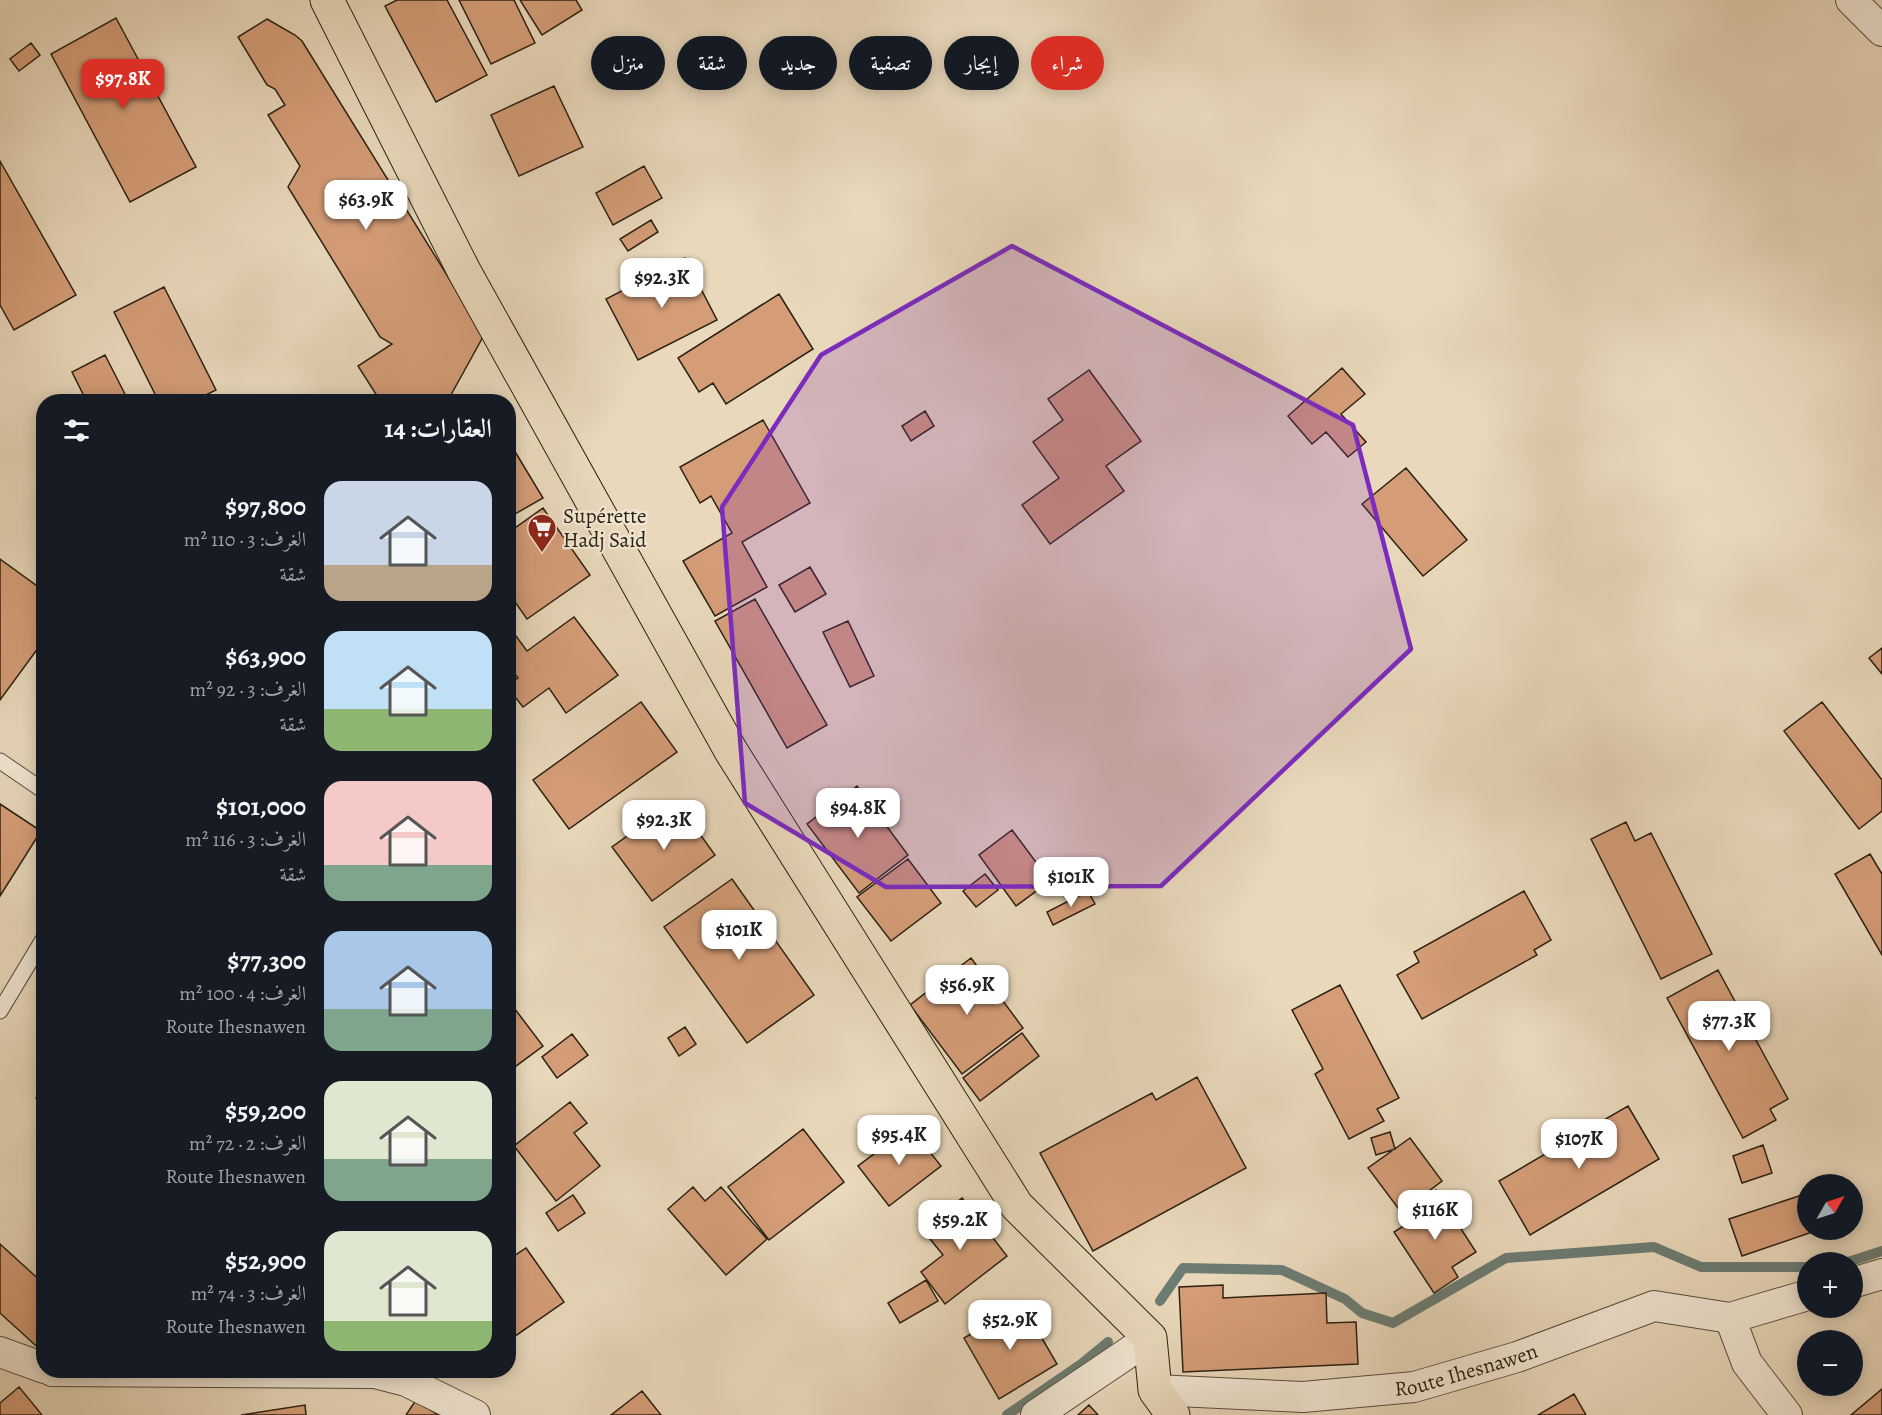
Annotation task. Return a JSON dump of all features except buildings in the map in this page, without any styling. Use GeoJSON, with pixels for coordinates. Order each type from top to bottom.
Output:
{"type":"FeatureCollection","features":[{"type":"Feature","properties":{"kind":"main road"},"geometry":{"type":"LineString","coordinates":[[327,0],[464,271],[731,751],[1017,1206],[1150,1338],[1164,1403]]}},
{"type":"Feature","properties":{"kind":"street"},"geometry":{"type":"LineString","coordinates":[[1851,0],[1882,31]]}},
{"type":"Feature","properties":{"kind":"street"},"geometry":{"type":"LineString","coordinates":[[1863,1280],[1882,1274]]}},
{"type":"Feature","properties":{"kind":"street","name":"Route Ihesnawen"},"geometry":{"type":"LineString","coordinates":[[1164,1403],[1303,1397],[1414,1386],[1517,1357],[1654,1306],[1730,1318],[1797,1298]]}},
{"type":"Feature","properties":{"kind":"street"},"geometry":{"type":"LineString","coordinates":[[1730,1318],[1747,1363],[1787,1415]]}},
{"type":"Feature","properties":{"kind":"street"},"geometry":{"type":"LineString","coordinates":[[1036,1415],[1150,1338]]}},
{"type":"Feature","properties":{"kind":"street"},"geometry":{"type":"LineString","coordinates":[[0,1352],[36,1365]]}},
{"type":"Feature","properties":{"kind":"street"},"geometry":{"type":"LineString","coordinates":[[396,1378],[475,1415]]}},
{"type":"Feature","properties":{"kind":"lane"},"geometry":{"type":"LineString","coordinates":[[0,761],[36,786]]}},
{"type":"Feature","properties":{"kind":"lane"},"geometry":{"type":"LineString","coordinates":[[0,1011],[36,951]]}},
{"type":"Feature","properties":{"kind":"highlighted area"},"geometry":{"type":"Polygon","coordinates":[[[1012,246],[1353,425],[1411,649],[1161,886],[886,887],[745,803],[722,507],[821,355],[1012,246]]]}},
{"type":"Feature","properties":{"kind":"waterway"},"geometry":{"type":"LineString","coordinates":[[1160,1301],[1183,1268],[1282,1270],[1345,1299],[1362,1313],[1393,1323],[1506,1258],[1654,1247],[1701,1267],[1797,1267]]}},
{"type":"Feature","properties":{"kind":"waterway"},"geometry":{"type":"LineString","coordinates":[[1863,1257],[1882,1251]]}},
{"type":"Feature","properties":{"kind":"waterway"},"geometry":{"type":"LineString","coordinates":[[1007,1415],[1080,1365],[1108,1342]]}},
{"type":"Feature","properties":{"kind":"place","name":"Supérette Hadj Said"},"geometry":{"type":"Point","coordinates":[542,554]}}]}
